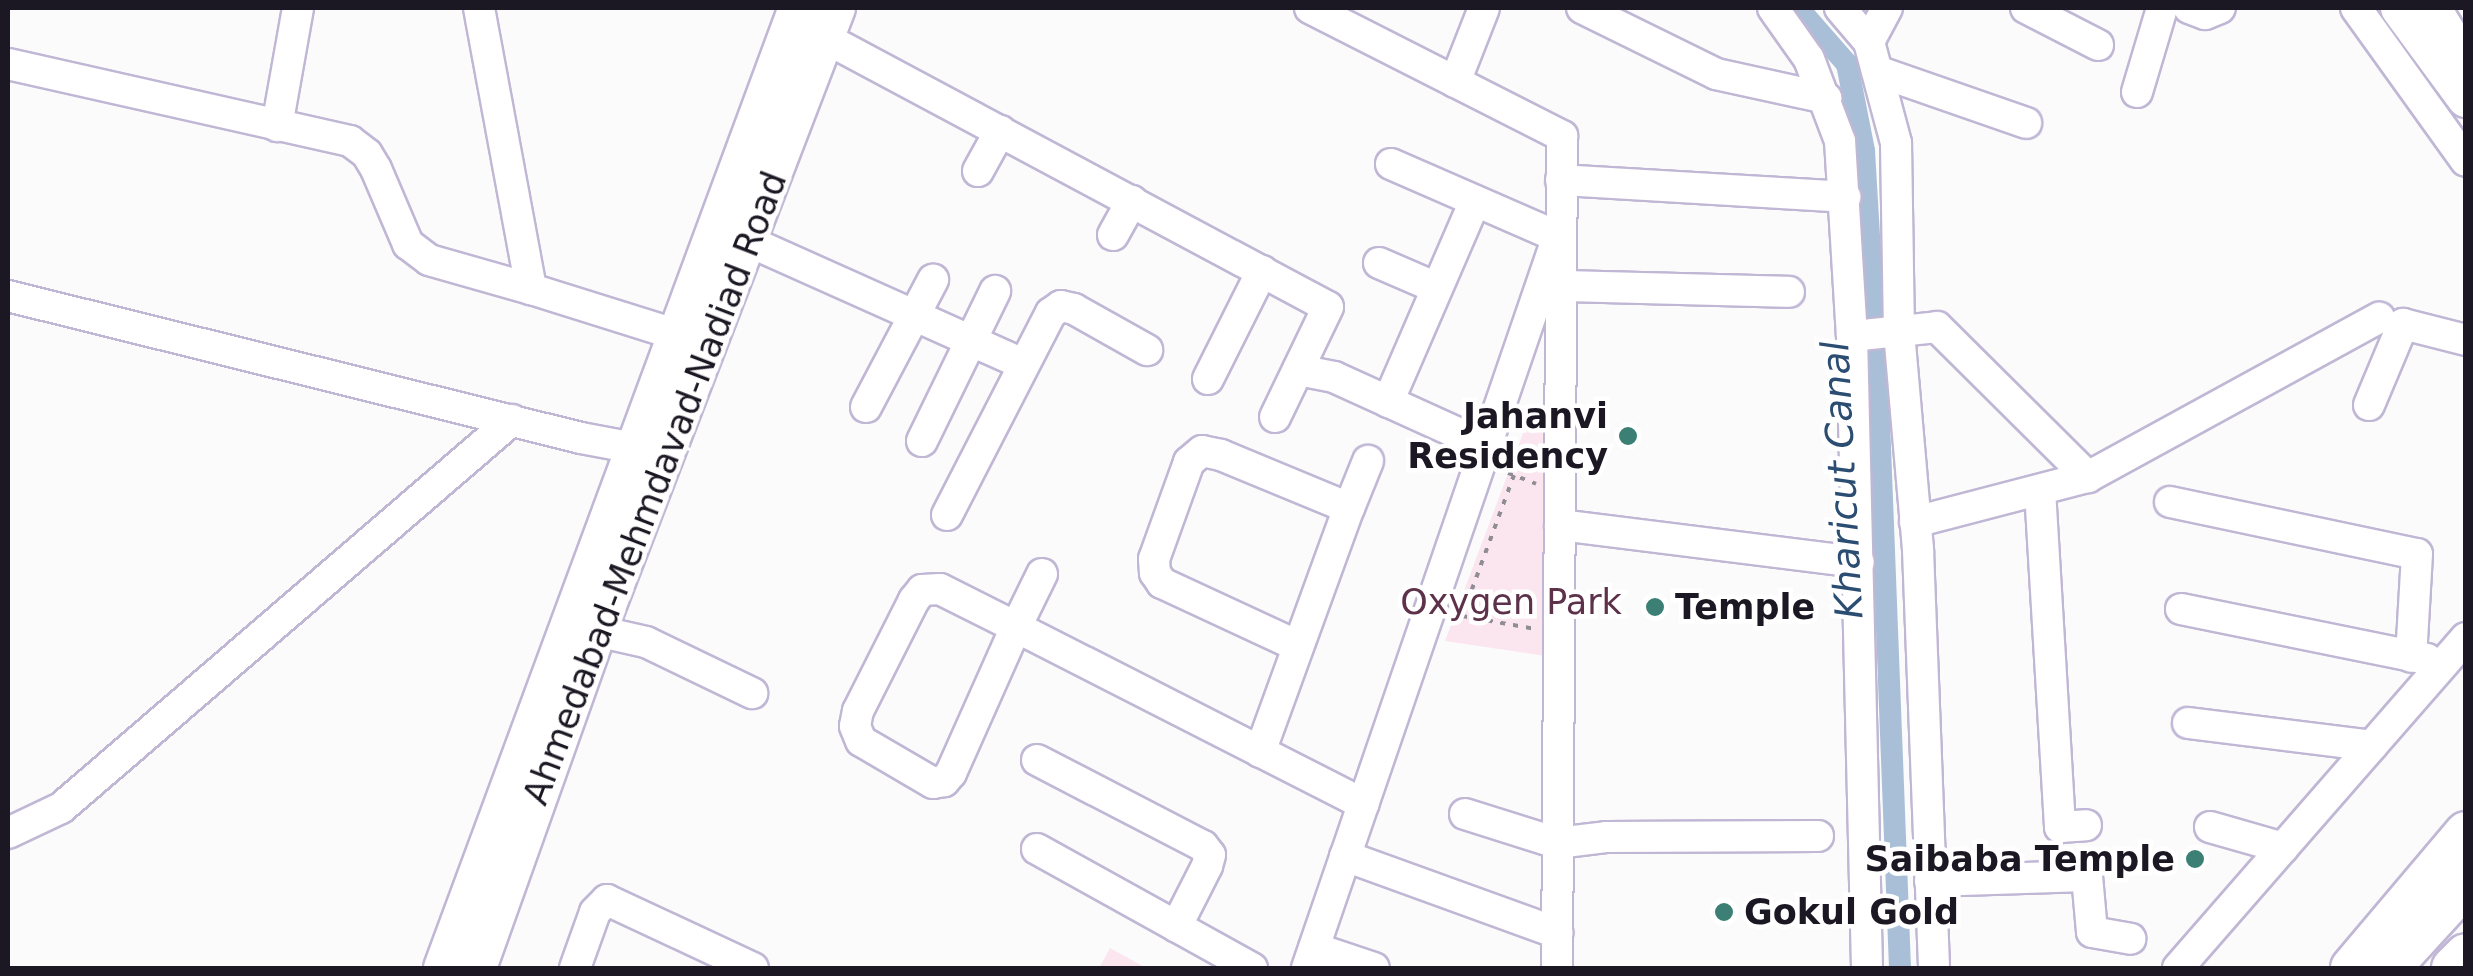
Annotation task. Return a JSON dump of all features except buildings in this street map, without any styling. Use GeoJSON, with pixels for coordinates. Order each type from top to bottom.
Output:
{"type":"FeatureCollection","features":[{"type":"Feature","properties":{"kind":"highway"},"geometry":{"type":"LineString","coordinates":[[2352,968],[2466,833]]}},
{"type":"Feature","properties":{"kind":"highway"},"geometry":{"type":"LineString","coordinates":[[2390,968],[2466,884]]}},
{"type":"Feature","properties":{"kind":"highway"},"geometry":{"type":"LineString","coordinates":[[2454,968],[2466,955]]}},
{"type":"Feature","properties":{"kind":"main road"},"geometry":{"type":"LineString","coordinates":[[443,968],[649,450],[676,334],[798,8]]}},
{"type":"Feature","properties":{"kind":"main road"},"geometry":{"type":"LineString","coordinates":[[2400,8],[2437,66],[2466,98]]}},
{"type":"Feature","properties":{"kind":"main road","name":"Ahmedabad-Mehmdavad-Nadiad Road"},"geometry":{"type":"LineString","coordinates":[[477,968],[597,631],[649,450],[748,242],[830,23]]}},
{"type":"Feature","properties":{"kind":"street"},"geometry":{"type":"LineString","coordinates":[[278,126],[296,8],[316,8]]}},
{"type":"Feature","properties":{"kind":"street"},"geometry":{"type":"LineString","coordinates":[[479,8],[531,289]]}},
{"type":"Feature","properties":{"kind":"street"},"geometry":{"type":"LineString","coordinates":[[1310,8],[1562,136],[1557,968]]}},
{"type":"Feature","properties":{"kind":"street"},"geometry":{"type":"LineString","coordinates":[[1455,82],[1484,8]]}},
{"type":"Feature","properties":{"kind":"street"},"geometry":{"type":"LineString","coordinates":[[1582,8],[1716,74],[1826,98]]}},
{"type":"Feature","properties":{"kind":"street"},"geometry":{"type":"LineString","coordinates":[[1772,8],[1809,59],[1826,98],[1840,141],[1846,197],[1867,968]]}},
{"type":"Feature","properties":{"kind":"street"},"geometry":{"type":"LineString","coordinates":[[1840,8],[1873,57],[1896,143],[1898,332],[1915,522],[1934,968]]}},
{"type":"Feature","properties":{"kind":"street"},"geometry":{"type":"LineString","coordinates":[[1873,57],[1887,8]]}},
{"type":"Feature","properties":{"kind":"street"},"geometry":{"type":"LineString","coordinates":[[2026,8],[2098,44]]}},
{"type":"Feature","properties":{"kind":"street"},"geometry":{"type":"LineString","coordinates":[[2137,92],[2162,8]]}},
{"type":"Feature","properties":{"kind":"street"},"geometry":{"type":"LineString","coordinates":[[2188,8],[2206,14],[2220,8]]}},
{"type":"Feature","properties":{"kind":"street"},"geometry":{"type":"LineString","coordinates":[[2356,8],[2437,66]]}},
{"type":"Feature","properties":{"kind":"street"},"geometry":{"type":"LineString","coordinates":[[2436,8],[2437,66],[2466,161]]}},
{"type":"Feature","properties":{"kind":"street"},"geometry":{"type":"LineString","coordinates":[[2451,8],[2466,25]]}},
{"type":"Feature","properties":{"kind":"street"},"geometry":{"type":"LineString","coordinates":[[830,23],[1000,131],[1328,308],[1275,417]]}},
{"type":"Feature","properties":{"kind":"street"},"geometry":{"type":"LineString","coordinates":[[1873,57],[2026,123]]}},
{"type":"Feature","properties":{"kind":"street"},"geometry":{"type":"LineString","coordinates":[[8,64],[350,141],[367,154],[408,244],[429,260],[676,334]]}},
{"type":"Feature","properties":{"kind":"street"},"geometry":{"type":"LineString","coordinates":[[978,171],[1000,131]]}},
{"type":"Feature","properties":{"kind":"street"},"geometry":{"type":"LineString","coordinates":[[1391,164],[1559,232]]}},
{"type":"Feature","properties":{"kind":"street"},"geometry":{"type":"LineString","coordinates":[[1562,180],[1846,197]]}},
{"type":"Feature","properties":{"kind":"street"},"geometry":{"type":"LineString","coordinates":[[1113,235],[1132,201]]}},
{"type":"Feature","properties":{"kind":"street"},"geometry":{"type":"LineString","coordinates":[[1388,402],[1475,201]]}},
{"type":"Feature","properties":{"kind":"street"},"geometry":{"type":"LineString","coordinates":[[1374,968],[1310,958],[1559,232]]}},
{"type":"Feature","properties":{"kind":"street"},"geometry":{"type":"LineString","coordinates":[[748,242],[1023,364]]}},
{"type":"Feature","properties":{"kind":"street"},"geometry":{"type":"LineString","coordinates":[[1379,263],[1437,288]]}},
{"type":"Feature","properties":{"kind":"street"},"geometry":{"type":"LineString","coordinates":[[1208,379],[1262,271]]}},
{"type":"Feature","properties":{"kind":"street"},"geometry":{"type":"LineString","coordinates":[[866,407],[933,280]]}},
{"type":"Feature","properties":{"kind":"street"},"geometry":{"type":"LineString","coordinates":[[1562,286],[1788,292]]}},
{"type":"Feature","properties":{"kind":"street"},"geometry":{"type":"LineString","coordinates":[[922,441],[994,291]]}},
{"type":"Feature","properties":{"kind":"street"},"geometry":{"type":"LineString","coordinates":[[8,296],[649,450]]}},
{"type":"Feature","properties":{"kind":"street"},"geometry":{"type":"LineString","coordinates":[[947,515],[1051,312],[1062,306],[1074,309],[1147,350]]}},
{"type":"Feature","properties":{"kind":"street"},"geometry":{"type":"LineString","coordinates":[[1915,522],[2088,477],[2379,318]]}},
{"type":"Feature","properties":{"kind":"street"},"geometry":{"type":"LineString","coordinates":[[2370,405],[2404,324],[2466,340]]}},
{"type":"Feature","properties":{"kind":"street"},"geometry":{"type":"LineString","coordinates":[[1852,336],[1936,327],[2088,477]]}},
{"type":"Feature","properties":{"kind":"street"},"geometry":{"type":"LineString","coordinates":[[1298,370],[1334,378],[1486,446]]}},
{"type":"Feature","properties":{"kind":"street"},"geometry":{"type":"LineString","coordinates":[[8,833],[61,808],[512,420]]}},
{"type":"Feature","properties":{"kind":"street"},"geometry":{"type":"LineString","coordinates":[[1298,646],[1162,583],[1154,559],[1190,462],[1202,451],[1221,454],[1349,508]]}},
{"type":"Feature","properties":{"kind":"street"},"geometry":{"type":"LineString","coordinates":[[1260,752],[1368,461]]}},
{"type":"Feature","properties":{"kind":"street"},"geometry":{"type":"LineString","coordinates":[[2040,490],[2060,827],[2086,826]]}},
{"type":"Feature","properties":{"kind":"street"},"geometry":{"type":"LineString","coordinates":[[2170,502],[2417,554],[2411,657]]}},
{"type":"Feature","properties":{"kind":"street"},"geometry":{"type":"LineString","coordinates":[[1560,525],[1858,562]]}},
{"type":"Feature","properties":{"kind":"street"},"geometry":{"type":"LineString","coordinates":[[1042,574],[1016,628],[944,782],[934,783],[861,741],[855,726],[858,710],[922,590],[940,589],[1016,628],[1363,804]]}},
{"type":"Feature","properties":{"kind":"street"},"geometry":{"type":"LineString","coordinates":[[2181,609],[2445,662]]}},
{"type":"Feature","properties":{"kind":"street"},"geometry":{"type":"LineString","coordinates":[[597,631],[646,642],[752,693]]}},
{"type":"Feature","properties":{"kind":"street"},"geometry":{"type":"LineString","coordinates":[[2178,968],[2466,638]]}},
{"type":"Feature","properties":{"kind":"street"},"geometry":{"type":"LineString","coordinates":[[2188,723],[2372,746]]}},
{"type":"Feature","properties":{"kind":"street"},"geometry":{"type":"LineString","coordinates":[[1037,760],[1203,846],[1210,854],[1208,866],[1176,927]]}},
{"type":"Feature","properties":{"kind":"street"},"geometry":{"type":"LineString","coordinates":[[1464,814],[1557,844],[1606,837],[1818,836]]}},
{"type":"Feature","properties":{"kind":"street"},"geometry":{"type":"LineString","coordinates":[[2210,827],[2283,848]]}},
{"type":"Feature","properties":{"kind":"street"},"geometry":{"type":"LineString","coordinates":[[1036,849],[1252,968]]}},
{"type":"Feature","properties":{"kind":"street"},"geometry":{"type":"LineString","coordinates":[[1346,856],[1558,933]]}},
{"type":"Feature","properties":{"kind":"street"},"geometry":{"type":"LineString","coordinates":[[1930,881],[2087,876],[2092,932],[2130,940]]}},
{"type":"Feature","properties":{"kind":"street"},"geometry":{"type":"LineString","coordinates":[[575,968],[596,912],[608,900],[753,968]]}},
{"type":"Feature","properties":{"kind":"path"},"geometry":{"type":"LineString","coordinates":[[1531,482],[1511,474],[1462,616],[1548,632]]}},
{"type":"Feature","properties":{"kind":"green space","name":"Oxygen Park"},"geometry":{"type":"Polygon","coordinates":[[[1546,403],[1559,658],[1445,641],[1533,407],[1546,403]]]}},
{"type":"Feature","properties":{"kind":"green space"},"geometry":{"type":"Polygon","coordinates":[[[1110,948],[1146,968],[1099,968],[1110,948]]]}},
{"type":"Feature","properties":{"kind":"waterway","name":"Kharicut Canal"},"geometry":{"type":"LineString","coordinates":[[1798,8],[1847,64],[1864,151],[1877,369],[1900,968]]}},
{"type":"Feature","properties":{"kind":"place","name":"Jahanvi Residency"},"geometry":{"type":"Point","coordinates":[1628,436]}},
{"type":"Feature","properties":{"kind":"place","name":"Temple"},"geometry":{"type":"Point","coordinates":[1655,607]}},
{"type":"Feature","properties":{"kind":"place","name":"Saibaba Temple"},"geometry":{"type":"Point","coordinates":[2195,859]}},
{"type":"Feature","properties":{"kind":"place","name":"Gokul Gold"},"geometry":{"type":"Point","coordinates":[1724,912]}}]}
